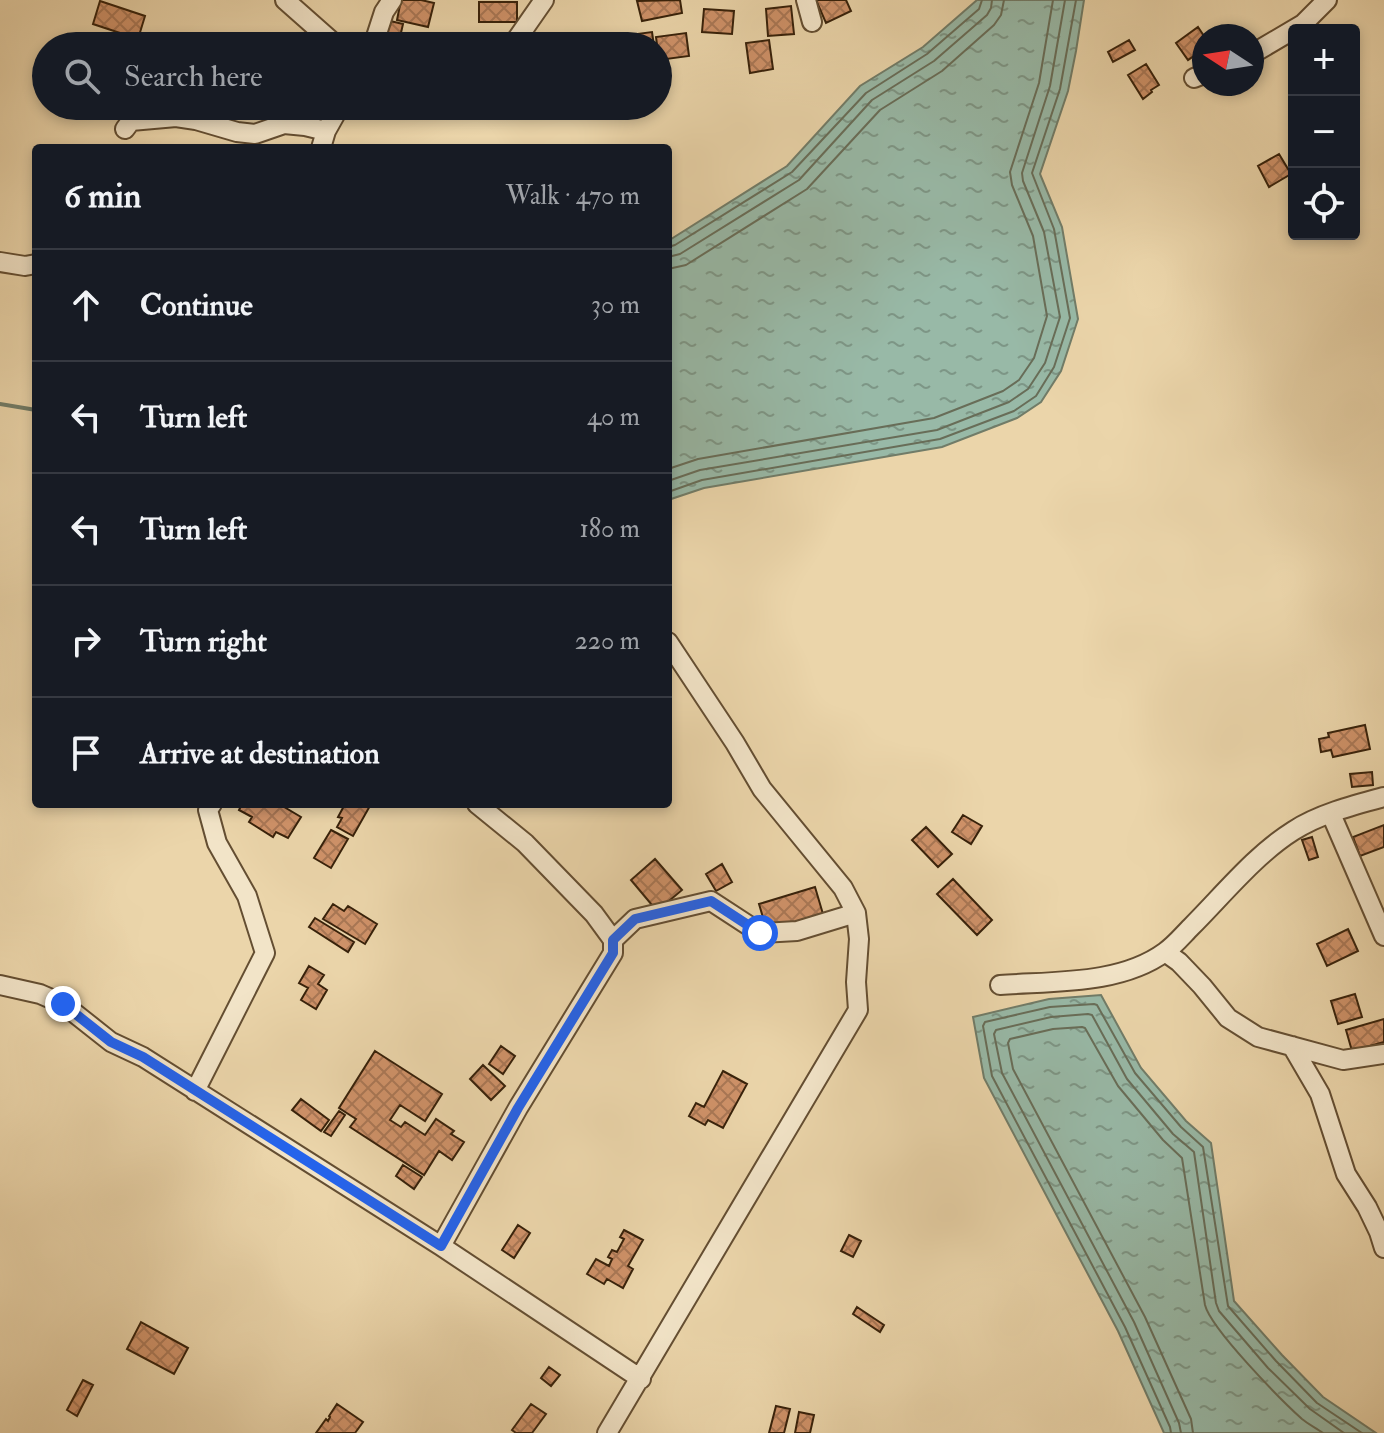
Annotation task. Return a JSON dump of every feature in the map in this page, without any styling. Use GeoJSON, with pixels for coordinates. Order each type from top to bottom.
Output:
{"type":"FeatureCollection","features":[{"type":"Feature","properties":{"kind":"street"},"geometry":{"type":"LineString","coordinates":[[285,0],[321,32]]}},
{"type":"Feature","properties":{"kind":"street"},"geometry":{"type":"LineString","coordinates":[[378,32],[392,0]]}},
{"type":"Feature","properties":{"kind":"street"},"geometry":{"type":"LineString","coordinates":[[522,32],[544,0]]}},
{"type":"Feature","properties":{"kind":"street"},"geometry":{"type":"LineString","coordinates":[[806,0],[812,22]]}},
{"type":"Feature","properties":{"kind":"street"},"geometry":{"type":"LineString","coordinates":[[1264,47],[1303,24],[1327,0]]}},
{"type":"Feature","properties":{"kind":"street"},"geometry":{"type":"LineString","coordinates":[[125,129],[131,121],[142,120]]}},
{"type":"Feature","properties":{"kind":"street"},"geometry":{"type":"LineString","coordinates":[[196,120],[255,134],[284,124],[305,126],[323,140],[333,120]]}},
{"type":"Feature","properties":{"kind":"street"},"geometry":{"type":"LineString","coordinates":[[0,262],[32,265]]}},
{"type":"Feature","properties":{"kind":"street"},"geometry":{"type":"LineString","coordinates":[[607,1433],[858,1010],[859,939],[856,913],[843,888],[762,789],[672,648]]}},
{"type":"Feature","properties":{"kind":"street"},"geometry":{"type":"LineString","coordinates":[[1000,985],[1084,981],[1139,966],[1165,952],[1275,844],[1295,829],[1384,797]]}},
{"type":"Feature","properties":{"kind":"street"},"geometry":{"type":"LineString","coordinates":[[195,1091],[265,953],[247,896],[217,843],[209,808]]}},
{"type":"Feature","properties":{"kind":"street"},"geometry":{"type":"LineString","coordinates":[[441,1246],[518,1108],[613,953],[613,940],[594,914],[525,843],[482,808]]}},
{"type":"Feature","properties":{"kind":"street"},"geometry":{"type":"LineString","coordinates":[[1331,814],[1384,936]]}},
{"type":"Feature","properties":{"kind":"street"},"geometry":{"type":"LineString","coordinates":[[613,940],[635,919],[711,901],[760,933],[797,931],[856,913]]}},
{"type":"Feature","properties":{"kind":"street"},"geometry":{"type":"LineString","coordinates":[[1165,952],[1202,986],[1228,1018],[1258,1037],[1343,1060],[1384,1054]]}},
{"type":"Feature","properties":{"kind":"street"},"geometry":{"type":"LineString","coordinates":[[0,985],[40,994],[63,1004],[111,1042],[143,1057],[441,1246],[641,1379]]}},
{"type":"Feature","properties":{"kind":"street"},"geometry":{"type":"LineString","coordinates":[[1292,1046],[1320,1094],[1346,1174],[1367,1207],[1384,1248]]}},
{"type":"Feature","properties":{"kind":"water"},"geometry":{"type":"Polygon","coordinates":[[[977,0],[1084,0],[1068,91],[1040,174],[1062,227],[1078,319],[1061,371],[1041,402],[1017,418],[942,447],[704,488],[672,499],[672,238],[787,166],[860,86],[923,47],[977,0]]]}},
{"type":"Feature","properties":{"kind":"water"},"geometry":{"type":"Polygon","coordinates":[[[1101,995],[1141,1068],[1186,1121],[1211,1143],[1234,1301],[1323,1397],[1376,1433],[1164,1433],[1118,1331],[984,1078],[973,1017],[1049,999],[1101,995]]]}},
{"type":"Feature","properties":{"kind":"building"},"geometry":{"type":"Polygon","coordinates":[[[401,0],[434,3],[428,27],[397,20],[401,0]]]}},
{"type":"Feature","properties":{"kind":"building"},"geometry":{"type":"Polygon","coordinates":[[[680,0],[682,13],[642,21],[637,1],[680,0]]]}},
{"type":"Feature","properties":{"kind":"building"},"geometry":{"type":"Polygon","coordinates":[[[816,0],[846,0],[851,11],[826,23],[816,0]]]}},
{"type":"Feature","properties":{"kind":"building"},"geometry":{"type":"Polygon","coordinates":[[[100,1],[145,16],[140,32],[117,32],[93,24],[100,1]]]}},
{"type":"Feature","properties":{"kind":"building"},"geometry":{"type":"Polygon","coordinates":[[[479,2],[517,2],[517,22],[479,22],[479,2]]]}},
{"type":"Feature","properties":{"kind":"building"},"geometry":{"type":"Polygon","coordinates":[[[791,6],[794,34],[768,36],[766,9],[791,6]]]}},
{"type":"Feature","properties":{"kind":"building"},"geometry":{"type":"Polygon","coordinates":[[[704,9],[734,11],[732,34],[702,32],[704,9]]]}},
{"type":"Feature","properties":{"kind":"building"},"geometry":{"type":"Polygon","coordinates":[[[386,20],[403,24],[401,32],[384,32],[386,20]]]}},
{"type":"Feature","properties":{"kind":"building"},"geometry":{"type":"Polygon","coordinates":[[[1192,31],[1192,57],[1188,60],[1176,43],[1192,31]]]}},
{"type":"Feature","properties":{"kind":"building"},"geometry":{"type":"Polygon","coordinates":[[[686,33],[689,56],[672,58],[672,35],[686,33]]]}},
{"type":"Feature","properties":{"kind":"building"},"geometry":{"type":"Polygon","coordinates":[[[769,40],[773,69],[750,73],[746,43],[769,40]]]}},
{"type":"Feature","properties":{"kind":"building"},"geometry":{"type":"Polygon","coordinates":[[[1129,40],[1135,50],[1113,62],[1108,52],[1129,40]]]}},
{"type":"Feature","properties":{"kind":"building"},"geometry":{"type":"Polygon","coordinates":[[[1146,64],[1159,85],[1143,99],[1128,75],[1146,64]]]}},
{"type":"Feature","properties":{"kind":"building"},"geometry":{"type":"Polygon","coordinates":[[[1279,154],[1288,169],[1288,176],[1269,187],[1258,166],[1279,154]]]}},
{"type":"Feature","properties":{"kind":"building"},"geometry":{"type":"Polygon","coordinates":[[[1365,725],[1370,749],[1333,757],[1331,750],[1321,752],[1319,739],[1329,737],[1328,733],[1365,725]]]}},
{"type":"Feature","properties":{"kind":"building"},"geometry":{"type":"Polygon","coordinates":[[[1372,772],[1373,785],[1352,787],[1350,774],[1372,772]]]}},
{"type":"Feature","properties":{"kind":"building"},"geometry":{"type":"Polygon","coordinates":[[[286,808],[301,817],[288,838],[276,832],[273,837],[249,822],[252,817],[239,810],[286,808]]]}},
{"type":"Feature","properties":{"kind":"building"},"geometry":{"type":"Polygon","coordinates":[[[343,808],[369,808],[353,836],[337,827],[342,818],[338,817],[343,808]]]}},
{"type":"Feature","properties":{"kind":"building"},"geometry":{"type":"Polygon","coordinates":[[[963,815],[982,826],[971,844],[952,832],[963,815]]]}},
{"type":"Feature","properties":{"kind":"building"},"geometry":{"type":"Polygon","coordinates":[[[1384,825],[1384,847],[1360,856],[1353,837],[1384,825]]]}},
{"type":"Feature","properties":{"kind":"building"},"geometry":{"type":"Polygon","coordinates":[[[926,827],[952,854],[938,867],[912,840],[926,827]]]}},
{"type":"Feature","properties":{"kind":"building"},"geometry":{"type":"Polygon","coordinates":[[[331,830],[348,839],[331,868],[314,858],[331,830]]]}},
{"type":"Feature","properties":{"kind":"building"},"geometry":{"type":"Polygon","coordinates":[[[1312,837],[1318,857],[1309,860],[1302,840],[1312,837]]]}},
{"type":"Feature","properties":{"kind":"building"},"geometry":{"type":"Polygon","coordinates":[[[655,859],[682,890],[657,911],[631,880],[655,859]]]}},
{"type":"Feature","properties":{"kind":"building"},"geometry":{"type":"Polygon","coordinates":[[[722,864],[732,882],[716,891],[706,874],[722,864]]]}},
{"type":"Feature","properties":{"kind":"building"},"geometry":{"type":"Polygon","coordinates":[[[953,879],[992,920],[977,935],[937,894],[953,879]]]}},
{"type":"Feature","properties":{"kind":"building"},"geometry":{"type":"Polygon","coordinates":[[[815,887],[823,914],[767,931],[759,904],[815,887]]]}},
{"type":"Feature","properties":{"kind":"building"},"geometry":{"type":"Polygon","coordinates":[[[333,904],[344,911],[348,906],[377,924],[365,944],[323,919],[333,904]]]}},
{"type":"Feature","properties":{"kind":"building"},"geometry":{"type":"Polygon","coordinates":[[[315,918],[354,942],[348,952],[309,927],[315,918]]]}},
{"type":"Feature","properties":{"kind":"building"},"geometry":{"type":"Polygon","coordinates":[[[1348,929],[1358,951],[1327,966],[1317,944],[1348,929]]]}},
{"type":"Feature","properties":{"kind":"building"},"geometry":{"type":"Polygon","coordinates":[[[309,966],[324,975],[318,984],[327,990],[316,1009],[301,1000],[308,988],[299,983],[309,966]]]}},
{"type":"Feature","properties":{"kind":"building"},"geometry":{"type":"Polygon","coordinates":[[[1355,994],[1362,1017],[1338,1024],[1331,1001],[1355,994]]]}},
{"type":"Feature","properties":{"kind":"building"},"geometry":{"type":"Polygon","coordinates":[[[1384,1019],[1384,1042],[1352,1051],[1346,1030],[1384,1019]]]}},
{"type":"Feature","properties":{"kind":"building"},"geometry":{"type":"Polygon","coordinates":[[[501,1046],[515,1056],[503,1074],[489,1064],[501,1046]]]}},
{"type":"Feature","properties":{"kind":"building"},"geometry":{"type":"Polygon","coordinates":[[[375,1051],[442,1094],[425,1121],[400,1105],[390,1120],[401,1127],[405,1122],[425,1135],[436,1119],[464,1142],[452,1160],[439,1151],[424,1175],[350,1127],[356,1119],[339,1108],[375,1051]]]}},
{"type":"Feature","properties":{"kind":"building"},"geometry":{"type":"Polygon","coordinates":[[[483,1065],[505,1086],[491,1100],[470,1079],[483,1065]]]}},
{"type":"Feature","properties":{"kind":"building"},"geometry":{"type":"Polygon","coordinates":[[[723,1071],[747,1084],[723,1128],[708,1120],[705,1125],[689,1116],[696,1103],[704,1107],[723,1071]]]}},
{"type":"Feature","properties":{"kind":"building"},"geometry":{"type":"Polygon","coordinates":[[[301,1099],[329,1120],[321,1131],[292,1110],[301,1099]]]}},
{"type":"Feature","properties":{"kind":"building"},"geometry":{"type":"Polygon","coordinates":[[[339,1111],[345,1115],[331,1136],[324,1132],[339,1111]]]}},
{"type":"Feature","properties":{"kind":"building"},"geometry":{"type":"Polygon","coordinates":[[[403,1165],[422,1177],[414,1189],[396,1176],[403,1165]]]}},
{"type":"Feature","properties":{"kind":"building"},"geometry":{"type":"Polygon","coordinates":[[[518,1225],[530,1233],[514,1258],[502,1250],[518,1225]]]}},
{"type":"Feature","properties":{"kind":"building"},"geometry":{"type":"Polygon","coordinates":[[[624,1230],[643,1240],[628,1266],[633,1269],[623,1288],[607,1279],[604,1284],[587,1274],[596,1259],[609,1266],[612,1259],[608,1257],[612,1250],[617,1252],[624,1239],[620,1237],[624,1230]]]}},
{"type":"Feature","properties":{"kind":"building"},"geometry":{"type":"Polygon","coordinates":[[[849,1235],[861,1241],[853,1257],[841,1251],[849,1235]]]}},
{"type":"Feature","properties":{"kind":"building"},"geometry":{"type":"Polygon","coordinates":[[[857,1307],[884,1325],[880,1332],[853,1314],[857,1307]]]}},
{"type":"Feature","properties":{"kind":"building"},"geometry":{"type":"Polygon","coordinates":[[[141,1322],[188,1348],[174,1374],[127,1349],[141,1322]]]}},
{"type":"Feature","properties":{"kind":"building"},"geometry":{"type":"Polygon","coordinates":[[[549,1367],[560,1375],[551,1386],[541,1378],[549,1367]]]}},
{"type":"Feature","properties":{"kind":"building"},"geometry":{"type":"Polygon","coordinates":[[[83,1380],[93,1385],[77,1416],[67,1410],[83,1380]]]}},
{"type":"Feature","properties":{"kind":"building"},"geometry":{"type":"Polygon","coordinates":[[[337,1404],[363,1422],[355,1433],[316,1433],[326,1419],[328,1421],[337,1404]]]}},
{"type":"Feature","properties":{"kind":"building"},"geometry":{"type":"Polygon","coordinates":[[[531,1404],[546,1414],[532,1433],[516,1433],[512,1430],[531,1404]]]}},
{"type":"Feature","properties":{"kind":"building"},"geometry":{"type":"Polygon","coordinates":[[[776,1406],[790,1409],[784,1433],[769,1433],[776,1406]]]}},
{"type":"Feature","properties":{"kind":"building"},"geometry":{"type":"Polygon","coordinates":[[[799,1412],[814,1415],[810,1433],[795,1433],[799,1412]]]}},
{"type":"Feature","properties":{"kind":"waterway"},"geometry":{"type":"LineString","coordinates":[[0,404],[32,409]]}},
{"type":"Feature","properties":{"kind":"route"},"geometry":{"type":"LineString","coordinates":[[63,1004],[111,1042],[143,1057],[441,1246],[518,1108],[613,953],[613,940],[635,919],[711,901],[760,933]]}}]}
